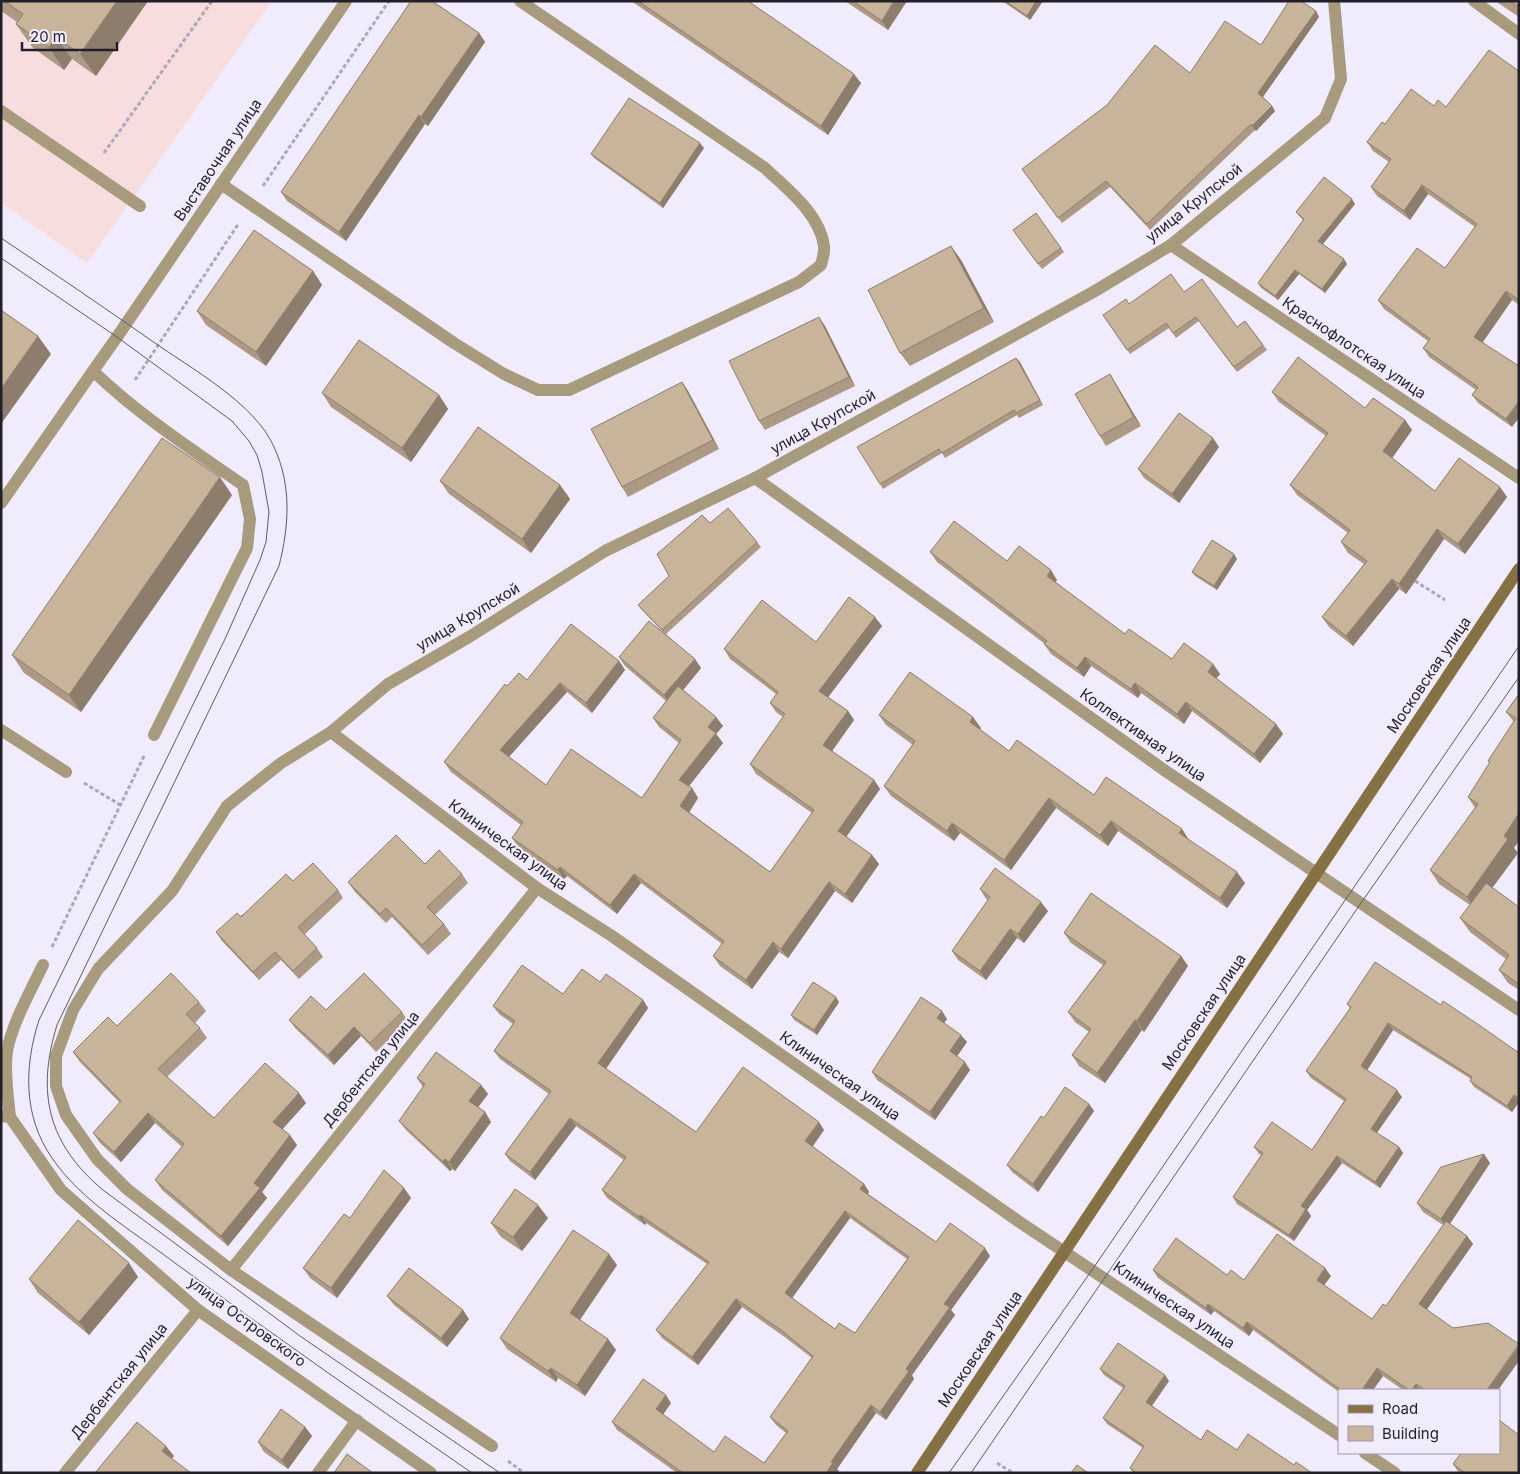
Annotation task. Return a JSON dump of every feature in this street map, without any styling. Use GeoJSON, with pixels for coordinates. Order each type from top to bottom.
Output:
{"type":"FeatureCollection","features":[{"type":"Feature","properties":{"kind":"street","name":"Выставочная улица"},"geometry":{"type":"LineString","coordinates":[[1,503],[94,372],[346,1]]}},
{"type":"Feature","properties":{"kind":"street"},"geometry":{"type":"LineString","coordinates":[[221,184],[454,343],[504,374],[538,390],[569,390],[799,282],[821,265],[825,247],[816,222],[797,198],[765,168],[520,1]]}},
{"type":"Feature","properties":{"kind":"street","name":"улица Крупской"},"geometry":{"type":"LineString","coordinates":[[492,1446],[231,1270],[126,1189],[97,1158],[66,1115],[56,1086],[56,1056],[73,1010],[98,969],[172,891],[227,806],[281,764],[331,732],[388,684],[475,633],[605,551],[754,478],[1087,296],[1171,245],[1325,118],[1341,79],[1334,1]]}},
{"type":"Feature","properties":{"kind":"street"},"geometry":{"type":"LineString","coordinates":[[1474,1],[1519,34]]}},
{"type":"Feature","properties":{"kind":"street"},"geometry":{"type":"LineString","coordinates":[[1,111],[140,206]]}},
{"type":"Feature","properties":{"kind":"street","name":"Краснофлотская улица"},"geometry":{"type":"LineString","coordinates":[[1171,245],[1519,478]]}},
{"type":"Feature","properties":{"kind":"street"},"geometry":{"type":"LineString","coordinates":[[94,372],[122,399],[152,422],[243,485],[250,518],[247,548],[154,735]]}},
{"type":"Feature","properties":{"kind":"street","name":"Коллективная улица"},"geometry":{"type":"LineString","coordinates":[[754,478],[1167,772],[1519,1010]]}},
{"type":"Feature","properties":{"kind":"street","name":"Московская улица"},"geometry":{"type":"LineString","coordinates":[[917,1473],[1519,570]]}},
{"type":"Feature","properties":{"kind":"street"},"geometry":{"type":"LineString","coordinates":[[1,730],[66,772]]}},
{"type":"Feature","properties":{"kind":"street","name":"Клиническая улица"},"geometry":{"type":"LineString","coordinates":[[331,732],[537,888],[612,936],[1064,1251],[1338,1434]]}},
{"type":"Feature","properties":{"kind":"street","name":"Дербентская улица"},"geometry":{"type":"LineString","coordinates":[[231,1270],[537,888]]}},
{"type":"Feature","properties":{"kind":"street"},"geometry":{"type":"LineString","coordinates":[[5,1116],[7,1050],[29,993],[43,965]]}},
{"type":"Feature","properties":{"kind":"street","name":"улица Островского"},"geometry":{"type":"LineString","coordinates":[[5,1116],[61,1190],[198,1310],[431,1473]]}},
{"type":"Feature","properties":{"kind":"street","name":"Дербентская улица"},"geometry":{"type":"LineString","coordinates":[[64,1473],[198,1310]]}},
{"type":"Feature","properties":{"kind":"street"},"geometry":{"type":"LineString","coordinates":[[318,1473],[357,1420]]}},
{"type":"Feature","properties":{"kind":"street"},"geometry":{"type":"LineString","coordinates":[[1366,1454],[1395,1473]]}},
{"type":"Feature","properties":{"kind":"path"},"geometry":{"type":"LineString","coordinates":[[90,172],[212,1]]}},
{"type":"Feature","properties":{"kind":"path"},"geometry":{"type":"LineString","coordinates":[[1415,581],[1445,600]]}},
{"type":"Feature","properties":{"kind":"path"},"geometry":{"type":"LineString","coordinates":[[43,965],[122,806],[154,735]]}},
{"type":"Feature","properties":{"kind":"path"},"geometry":{"type":"LineString","coordinates":[[66,772],[122,806]]}},
{"type":"Feature","properties":{"kind":"path"},"geometry":{"type":"LineString","coordinates":[[501,1456],[524,1473]]}},
{"type":"Feature","properties":{"kind":"path"},"geometry":{"type":"LineString","coordinates":[[997,1463],[1012,1473]]}},
{"type":"Feature","properties":{"kind":"shaded area"},"geometry":{"type":"Polygon","coordinates":[[[1,1],[272,1],[87,263],[1,203],[1,1]]]}},
{"type":"Feature","properties":{"kind":"building"},"geometry":{"type":"Polygon","coordinates":[[[4,1],[117,1],[80,54],[56,37],[49,47],[16,24],[23,14],[4,1]]]}},
{"type":"Feature","properties":{"kind":"building"},"geometry":{"type":"Polygon","coordinates":[[[411,1],[432,1],[479,33],[421,117],[419,115],[339,232],[281,192],[411,1]]]}},
{"type":"Feature","properties":{"kind":"building"},"geometry":{"type":"Polygon","coordinates":[[[638,1],[748,1],[854,74],[821,126],[638,1]]]}},
{"type":"Feature","properties":{"kind":"building"},"geometry":{"type":"Polygon","coordinates":[[[853,1],[894,1],[882,21],[853,1]]]}},
{"type":"Feature","properties":{"kind":"building"},"geometry":{"type":"Polygon","coordinates":[[[1005,1],[1036,1],[1027,16],[1005,1]]]}},
{"type":"Feature","properties":{"kind":"building"},"geometry":{"type":"Polygon","coordinates":[[[1289,1],[1301,1],[1316,11],[1258,93],[1272,106],[1252,126],[1251,124],[1147,224],[1106,181],[1058,218],[1022,169],[1107,105],[1155,45],[1190,73],[1225,21],[1261,45],[1289,1]]]}},
{"type":"Feature","properties":{"kind":"building"},"geometry":{"type":"Polygon","coordinates":[[[1510,1],[1519,1],[1519,7],[1510,1]]]}},
{"type":"Feature","properties":{"kind":"building"},"geometry":{"type":"Polygon","coordinates":[[[1489,50],[1519,71],[1519,300],[1506,291],[1474,337],[1519,366],[1519,401],[1506,419],[1472,395],[1478,387],[1423,348],[1430,339],[1378,300],[1417,248],[1445,268],[1477,224],[1422,185],[1404,211],[1371,187],[1391,159],[1367,142],[1382,122],[1385,124],[1411,89],[1434,106],[1438,100],[1446,107],[1489,50]]]}},
{"type":"Feature","properties":{"kind":"building"},"geometry":{"type":"Polygon","coordinates":[[[629,98],[700,143],[660,203],[591,154],[629,98]]]}},
{"type":"Feature","properties":{"kind":"building"},"geometry":{"type":"Polygon","coordinates":[[[1324,177],[1352,199],[1318,241],[1344,259],[1322,289],[1295,270],[1275,296],[1258,283],[1304,219],[1296,212],[1324,177]]]}},
{"type":"Feature","properties":{"kind":"building"},"geometry":{"type":"Polygon","coordinates":[[[1036,213],[1061,248],[1038,264],[1013,230],[1036,213]]]}},
{"type":"Feature","properties":{"kind":"building"},"geometry":{"type":"Polygon","coordinates":[[[254,230],[313,271],[256,352],[197,311],[254,230]]]}},
{"type":"Feature","properties":{"kind":"building"},"geometry":{"type":"Polygon","coordinates":[[[951,246],[984,308],[900,353],[868,290],[951,246]]]}},
{"type":"Feature","properties":{"kind":"building"},"geometry":{"type":"Polygon","coordinates":[[[1171,274],[1184,292],[1202,279],[1237,327],[1245,321],[1263,345],[1234,367],[1196,317],[1173,333],[1166,323],[1127,350],[1103,315],[1126,299],[1129,304],[1171,274]]]}},
{"type":"Feature","properties":{"kind":"building"},"geometry":{"type":"Polygon","coordinates":[[[1,310],[38,336],[1,389],[1,310]]]}},
{"type":"Feature","properties":{"kind":"building"},"geometry":{"type":"Polygon","coordinates":[[[819,317],[849,377],[759,421],[729,361],[819,317]]]}},
{"type":"Feature","properties":{"kind":"building"},"geometry":{"type":"Polygon","coordinates":[[[359,340],[439,395],[402,448],[322,393],[359,340]]]}},
{"type":"Feature","properties":{"kind":"building"},"geometry":{"type":"Polygon","coordinates":[[[1298,357],[1365,408],[1373,398],[1405,420],[1383,451],[1435,491],[1459,458],[1500,487],[1458,544],[1437,529],[1399,584],[1392,579],[1346,636],[1322,617],[1367,561],[1341,542],[1350,530],[1290,485],[1328,433],[1272,392],[1298,357]]]}},
{"type":"Feature","properties":{"kind":"building"},"geometry":{"type":"Polygon","coordinates":[[[1016,358],[1040,400],[1016,413],[1014,410],[942,453],[939,449],[880,484],[857,447],[1016,358]]]}},
{"type":"Feature","properties":{"kind":"building"},"geometry":{"type":"Polygon","coordinates":[[[1110,374],[1134,417],[1100,436],[1075,394],[1110,374]]]}},
{"type":"Feature","properties":{"kind":"building"},"geometry":{"type":"Polygon","coordinates":[[[682,382],[713,440],[622,487],[591,429],[682,382]]]}},
{"type":"Feature","properties":{"kind":"building"},"geometry":{"type":"Polygon","coordinates":[[[1179,413],[1213,438],[1172,494],[1138,469],[1179,413]]]}},
{"type":"Feature","properties":{"kind":"building"},"geometry":{"type":"Polygon","coordinates":[[[478,427],[560,485],[522,539],[440,481],[478,427]]]}},
{"type":"Feature","properties":{"kind":"building"},"geometry":{"type":"Polygon","coordinates":[[[162,438],[220,477],[69,695],[12,655],[162,438]]]}},
{"type":"Feature","properties":{"kind":"building"},"geometry":{"type":"Polygon","coordinates":[[[728,508],[757,542],[662,630],[638,605],[669,576],[657,554],[702,515],[710,523],[728,508]]]}},
{"type":"Feature","properties":{"kind":"building"},"geometry":{"type":"Polygon","coordinates":[[[954,521],[1007,561],[1019,546],[1051,570],[1047,576],[1125,634],[1129,629],[1172,659],[1184,643],[1213,664],[1208,672],[1276,724],[1254,754],[1186,702],[1177,714],[1135,683],[1131,689],[1085,657],[1077,668],[1044,644],[1047,641],[930,552],[954,521]]]}},
{"type":"Feature","properties":{"kind":"building"},"geometry":{"type":"Polygon","coordinates":[[[1212,540],[1234,554],[1214,586],[1192,572],[1212,540]]]}},
{"type":"Feature","properties":{"kind":"building"},"geometry":{"type":"Polygon","coordinates":[[[849,597],[875,617],[819,691],[848,711],[823,745],[874,780],[838,831],[872,855],[845,894],[829,882],[781,949],[773,942],[746,980],[713,956],[724,941],[634,874],[610,905],[560,867],[558,870],[512,838],[523,822],[444,762],[505,684],[507,686],[519,673],[527,680],[571,624],[619,661],[586,703],[560,683],[500,750],[546,785],[571,749],[642,798],[681,740],[653,718],[678,686],[716,717],[708,727],[716,733],[679,780],[692,788],[680,806],[770,872],[814,810],[750,764],[785,714],[770,703],[778,692],[724,649],[762,600],[816,642],[849,597]]]}},
{"type":"Feature","properties":{"kind":"building"},"geometry":{"type":"Polygon","coordinates":[[[649,621],[695,659],[664,695],[619,657],[649,621]]]}},
{"type":"Feature","properties":{"kind":"building"},"geometry":{"type":"Polygon","coordinates":[[[910,672],[973,717],[970,722],[1009,751],[1017,740],[1094,795],[1106,777],[1182,829],[1179,833],[1237,872],[1220,898],[1111,821],[1100,835],[1049,798],[1004,860],[952,823],[947,831],[884,786],[915,741],[879,715],[910,672]]]}},
{"type":"Feature","properties":{"kind":"building"},"geometry":{"type":"Polygon","coordinates":[[[1519,694],[1519,813],[1504,836],[1508,839],[1467,897],[1430,870],[1478,804],[1468,797],[1490,762],[1488,761],[1516,718],[1506,712],[1519,694]]]}},
{"type":"Feature","properties":{"kind":"building"},"geometry":{"type":"Polygon","coordinates":[[[396,835],[425,864],[439,850],[462,874],[427,907],[444,924],[422,945],[386,908],[380,914],[348,882],[396,835]]]}},
{"type":"Feature","properties":{"kind":"building"},"geometry":{"type":"Polygon","coordinates":[[[313,863],[338,890],[298,927],[317,948],[293,971],[275,952],[253,972],[216,932],[237,913],[241,917],[286,874],[293,881],[313,863]]]}},
{"type":"Feature","properties":{"kind":"building"},"geometry":{"type":"Polygon","coordinates":[[[995,868],[1041,902],[1018,934],[1010,929],[980,971],[952,951],[990,897],[980,889],[995,868]]]}},
{"type":"Feature","properties":{"kind":"building"},"geometry":{"type":"Polygon","coordinates":[[[1486,883],[1519,907],[1519,984],[1499,970],[1509,955],[1460,918],[1486,883]]]}},
{"type":"Feature","properties":{"kind":"building"},"geometry":{"type":"Polygon","coordinates":[[[1091,893],[1181,956],[1137,1021],[1135,1020],[1097,1073],[1072,1055],[1091,1029],[1068,1012],[1106,962],[1064,933],[1091,893]]]}},
{"type":"Feature","properties":{"kind":"building"},"geometry":{"type":"Polygon","coordinates":[[[1375,962],[1441,1005],[1443,1001],[1519,1053],[1519,1098],[1514,1095],[1507,1106],[1470,1081],[1472,1077],[1388,1023],[1361,1066],[1397,1090],[1371,1129],[1399,1147],[1375,1182],[1337,1156],[1301,1206],[1306,1209],[1289,1235],[1233,1197],[1263,1153],[1254,1147],[1272,1122],[1312,1150],[1346,1099],[1306,1071],[1351,1007],[1347,1004],[1375,962]]]}},
{"type":"Feature","properties":{"kind":"building"},"geometry":{"type":"Polygon","coordinates":[[[522,965],[563,994],[582,969],[600,982],[606,974],[643,1000],[598,1063],[696,1132],[743,1067],[819,1122],[805,1141],[864,1184],[860,1189],[936,1242],[950,1223],[985,1248],[944,1304],[950,1307],[906,1369],[909,1371],[880,1412],[871,1405],[831,1462],[833,1463],[826,1473],[683,1473],[612,1422],[643,1379],[666,1395],[656,1409],[714,1452],[725,1436],[764,1463],[788,1431],[770,1417],[813,1356],[781,1330],[736,1299],[692,1357],[656,1330],[709,1262],[640,1215],[639,1217],[602,1190],[626,1157],[570,1118],[530,1172],[505,1154],[551,1091],[494,1051],[515,1021],[493,1006],[522,965]],[[845,1211],[785,1293],[835,1329],[839,1323],[855,1333],[909,1257],[845,1211]]]}},
{"type":"Feature","properties":{"kind":"building"},"geometry":{"type":"Polygon","coordinates":[[[171,973],[199,1002],[186,1014],[200,1028],[158,1069],[214,1118],[265,1063],[299,1093],[273,1122],[290,1135],[254,1183],[260,1188],[221,1236],[155,1180],[184,1144],[148,1113],[114,1152],[93,1133],[121,1101],[73,1052],[108,1017],[117,1026],[171,973]]]}},
{"type":"Feature","properties":{"kind":"building"},"geometry":{"type":"Polygon","coordinates":[[[364,973],[402,1012],[370,1043],[354,1027],[328,1055],[289,1020],[311,996],[326,1010],[364,973]]]}},
{"type":"Feature","properties":{"kind":"building"},"geometry":{"type":"Polygon","coordinates":[[[813,982],[836,997],[814,1030],[791,1015],[813,982]]]}},
{"type":"Feature","properties":{"kind":"building"},"geometry":{"type":"Polygon","coordinates":[[[921,997],[942,1011],[937,1018],[961,1035],[950,1051],[965,1062],[930,1112],[872,1072],[921,997]]]}},
{"type":"Feature","properties":{"kind":"building"},"geometry":{"type":"Polygon","coordinates":[[[436,1052],[481,1085],[469,1101],[485,1112],[449,1162],[445,1159],[443,1162],[399,1121],[425,1084],[417,1078],[436,1052]]]}},
{"type":"Feature","properties":{"kind":"building"},"geometry":{"type":"Polygon","coordinates":[[[1065,1087],[1089,1104],[1033,1184],[1007,1165],[1041,1116],[1044,1118],[1065,1087]]]}},
{"type":"Feature","properties":{"kind":"building"},"geometry":{"type":"Polygon","coordinates":[[[1484,1154],[1441,1219],[1417,1203],[1441,1167],[1484,1154]]]}},
{"type":"Feature","properties":{"kind":"building"},"geometry":{"type":"Polygon","coordinates":[[[384,1170],[404,1188],[331,1288],[303,1268],[344,1214],[350,1218],[384,1170]]]}},
{"type":"Feature","properties":{"kind":"building"},"geometry":{"type":"Polygon","coordinates":[[[515,1189],[538,1205],[513,1237],[491,1223],[515,1189]]]}},
{"type":"Feature","properties":{"kind":"building"},"geometry":{"type":"Polygon","coordinates":[[[78,1220],[129,1263],[79,1322],[29,1279],[78,1220]]]}},
{"type":"Feature","properties":{"kind":"building"},"geometry":{"type":"Polygon","coordinates":[[[1446,1221],[1467,1236],[1419,1304],[1453,1328],[1488,1323],[1519,1344],[1488,1389],[1424,1389],[1416,1384],[1413,1389],[1408,1389],[1377,1368],[1363,1389],[1340,1389],[1247,1322],[1243,1328],[1208,1304],[1206,1308],[1153,1270],[1176,1238],[1227,1275],[1231,1270],[1244,1280],[1277,1234],[1325,1268],[1317,1280],[1372,1319],[1383,1304],[1386,1306],[1446,1221]]]}},
{"type":"Feature","properties":{"kind":"building"},"geometry":{"type":"Polygon","coordinates":[[[573,1230],[609,1254],[570,1313],[608,1339],[577,1385],[551,1368],[548,1371],[500,1338],[573,1230]]]}},
{"type":"Feature","properties":{"kind":"building"},"geometry":{"type":"Polygon","coordinates":[[[409,1268],[463,1310],[441,1338],[387,1296],[409,1268]]]}},
{"type":"Feature","properties":{"kind":"building"},"geometry":{"type":"Polygon","coordinates":[[[1118,1343],[1165,1375],[1146,1402],[1201,1440],[1207,1430],[1237,1450],[1248,1434],[1294,1465],[1296,1462],[1312,1473],[1136,1473],[1130,1468],[1144,1446],[1103,1418],[1125,1386],[1100,1369],[1118,1343]]]}},
{"type":"Feature","properties":{"kind":"building"},"geometry":{"type":"Polygon","coordinates":[[[281,1409],[305,1427],[282,1460],[258,1442],[281,1409]]]}},
{"type":"Feature","properties":{"kind":"building"},"geometry":{"type":"Polygon","coordinates":[[[1500,1421],[1519,1435],[1519,1473],[1465,1473],[1453,1464],[1460,1454],[1500,1454],[1500,1421]]]}},
{"type":"Feature","properties":{"kind":"building"},"geometry":{"type":"Polygon","coordinates":[[[137,1422],[166,1446],[162,1451],[191,1473],[95,1473],[137,1422]]]}},
{"type":"Feature","properties":{"kind":"building"},"geometry":{"type":"Polygon","coordinates":[[[347,1454],[373,1473],[334,1473],[347,1454]]]}},
{"type":"Feature","properties":{"kind":"building"},"geometry":{"type":"Polygon","coordinates":[[[1077,1465],[1088,1473],[1071,1473],[1077,1465]]]}},
{"type":"Feature","properties":{"kind":"tram line"},"geometry":{"type":"LineString","coordinates":[[1,238],[202,375],[237,401],[265,431],[274,447],[284,476],[287,506],[287,521],[279,566],[57,1025],[48,1073],[48,1095],[52,1116],[59,1136],[84,1172],[103,1190],[300,1336],[500,1473]]}},
{"type":"Feature","properties":{"kind":"tram line"},"geometry":{"type":"LineString","coordinates":[[1,258],[117,337],[232,421],[249,441],[257,455],[269,512],[266,542],[260,560],[225,639],[39,1020],[31,1055],[29,1091],[31,1108],[42,1142],[64,1174],[109,1215],[286,1343],[472,1473]]}},
{"type":"Feature","properties":{"kind":"tram line"},"geometry":{"type":"LineString","coordinates":[[949,1473],[1092,1270],[1519,646]]}},
{"type":"Feature","properties":{"kind":"tram line"},"geometry":{"type":"LineString","coordinates":[[971,1473],[1361,903],[1519,677]]}}]}
